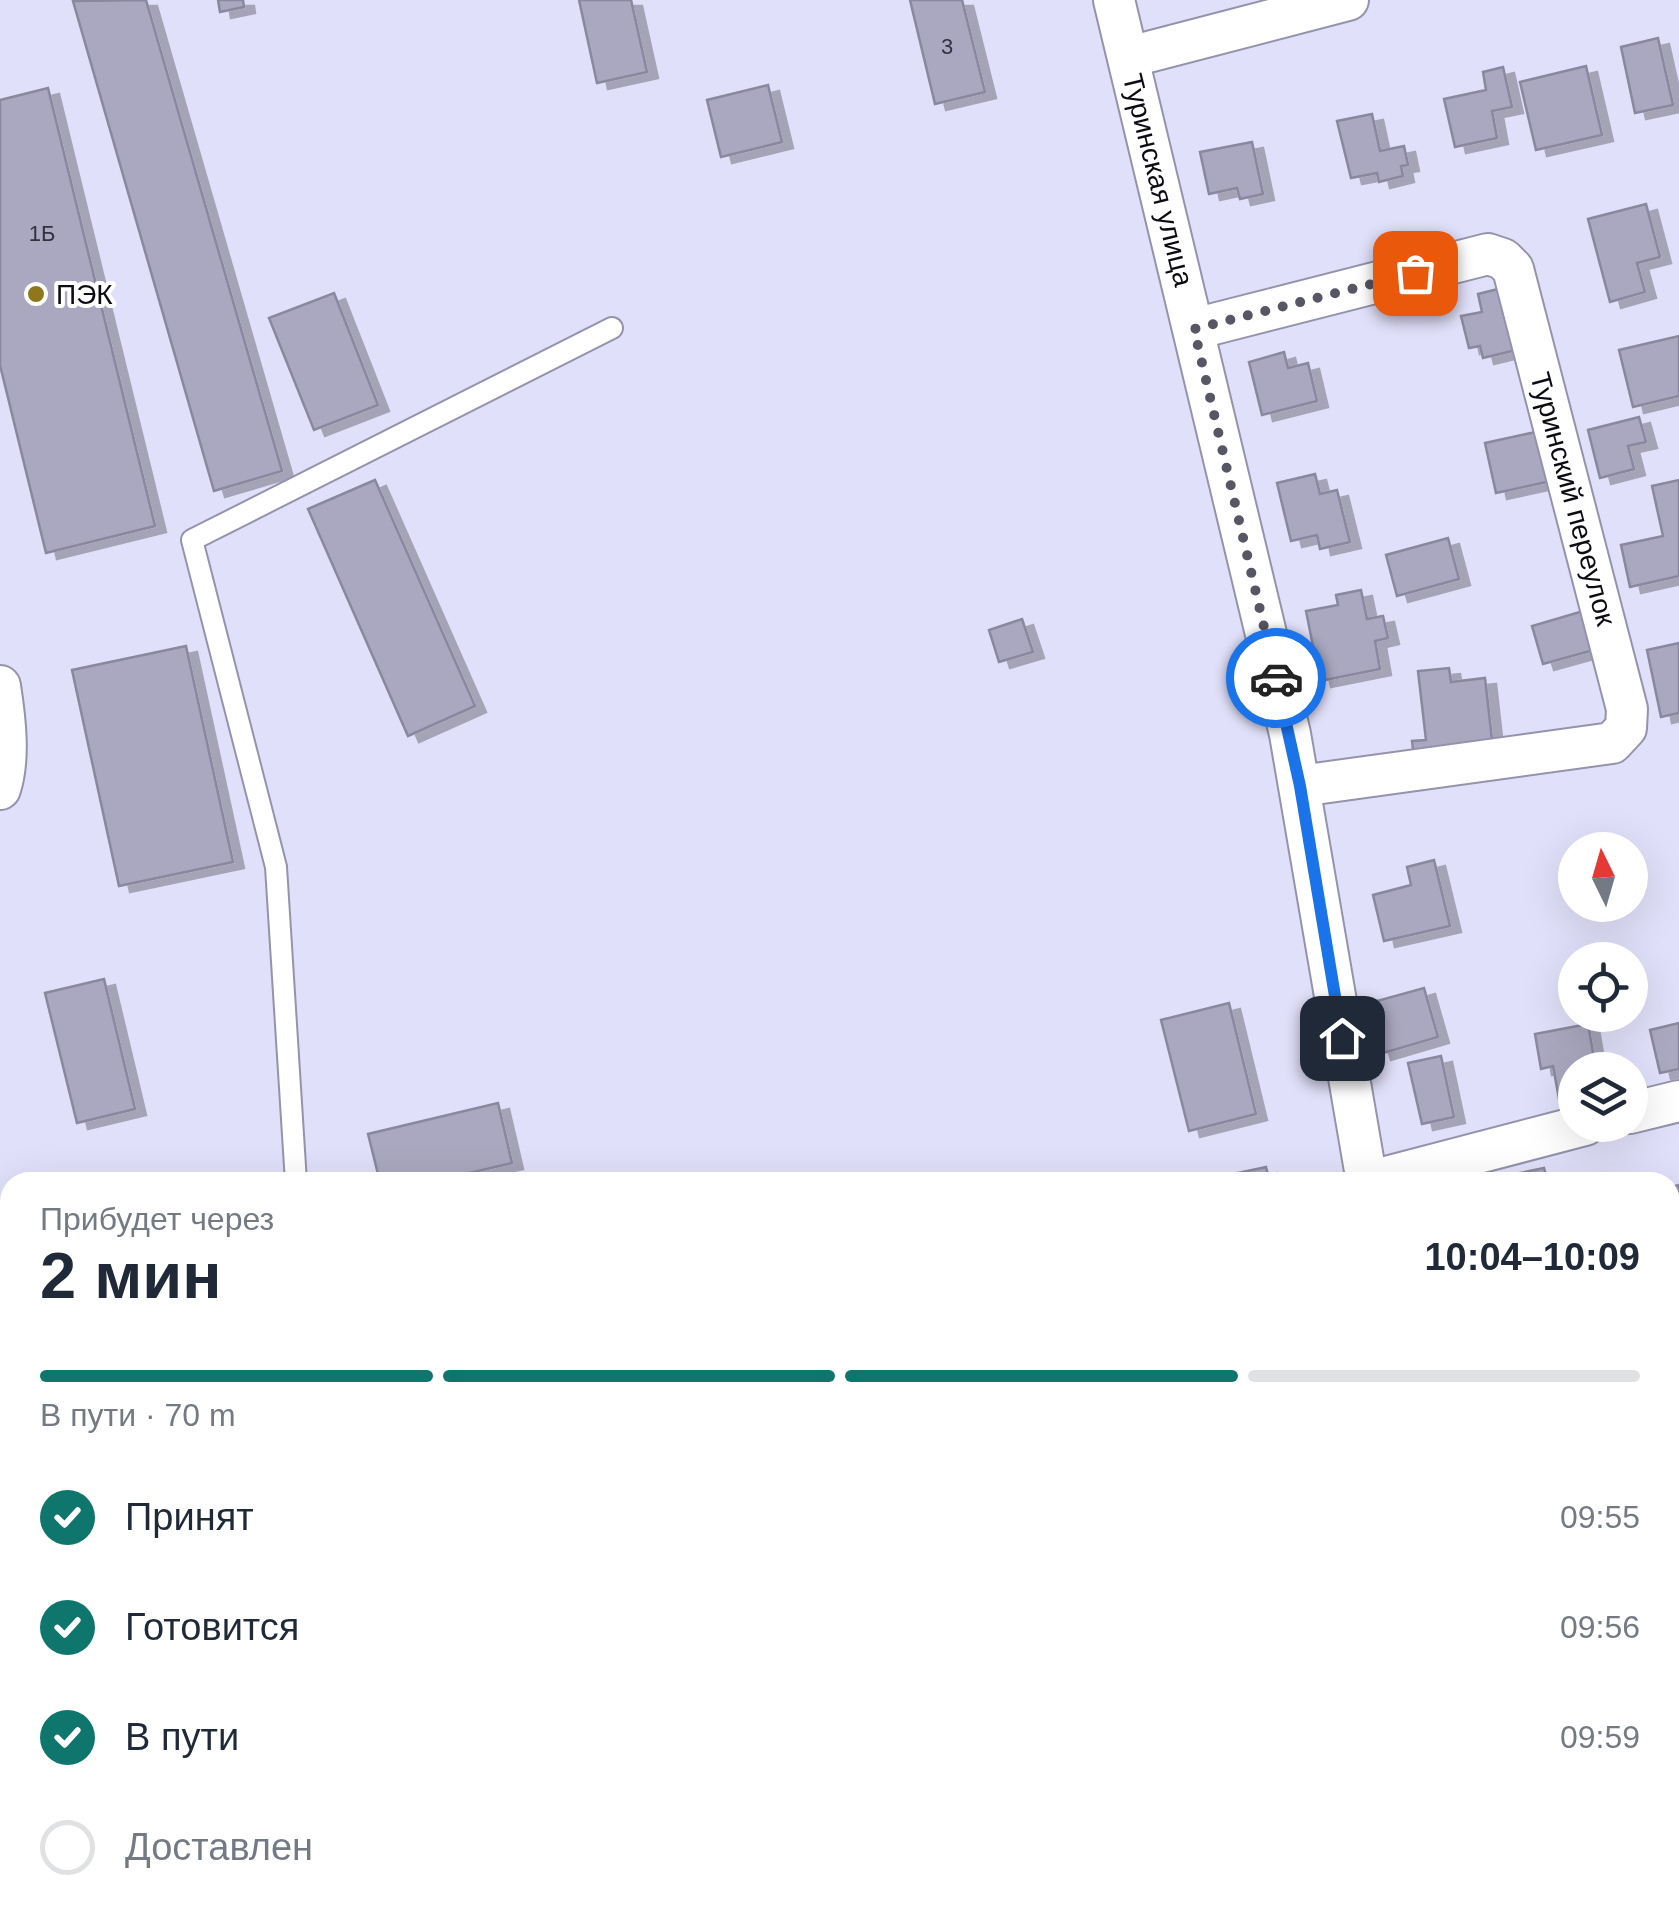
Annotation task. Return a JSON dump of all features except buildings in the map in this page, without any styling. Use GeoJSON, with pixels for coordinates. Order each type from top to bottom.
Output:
{"type":"FeatureCollection","features":[{"type":"Feature","properties":{"kind":"street","name":"Туринская улица"},"geometry":{"type":"LineString","coordinates":[[1114,0],[1300,786],[1365,1172]]}},
{"type":"Feature","properties":{"kind":"street"},"geometry":{"type":"LineString","coordinates":[[1129,58],[1348,0]]}},
{"type":"Feature","properties":{"kind":"street","name":"Туринский переулок"},"geometry":{"type":"LineString","coordinates":[[1194,329],[1488,254],[1503,259],[1513,270],[1627,709],[1626,728],[1612,743],[1300,786]]}},
{"type":"Feature","properties":{"kind":"street"},"geometry":{"type":"LineString","coordinates":[[0,686],[4,778],[0,789]]}},
{"type":"Feature","properties":{"kind":"street"},"geometry":{"type":"LineString","coordinates":[[1648,1109],[1679,1101]]}},
{"type":"Feature","properties":{"kind":"street"},"geometry":{"type":"LineString","coordinates":[[1405,1172],[1558,1132]]}},
{"type":"Feature","properties":{"kind":"lane"},"geometry":{"type":"LineString","coordinates":[[295,1172],[276,867],[192,540],[612,328]]}},
{"type":"Feature","properties":{"kind":"way so far"},"geometry":{"type":"LineString","coordinates":[[1276,678],[1194,329],[1415,273]]}},
{"type":"Feature","properties":{"kind":"place","name":"ПЭК"},"geometry":{"type":"Point","coordinates":[36,294]}},
{"type":"Feature","properties":{"kind":"route"},"geometry":{"type":"LineString","coordinates":[[1276,678],[1300,786],[1342,1038]]}}]}
